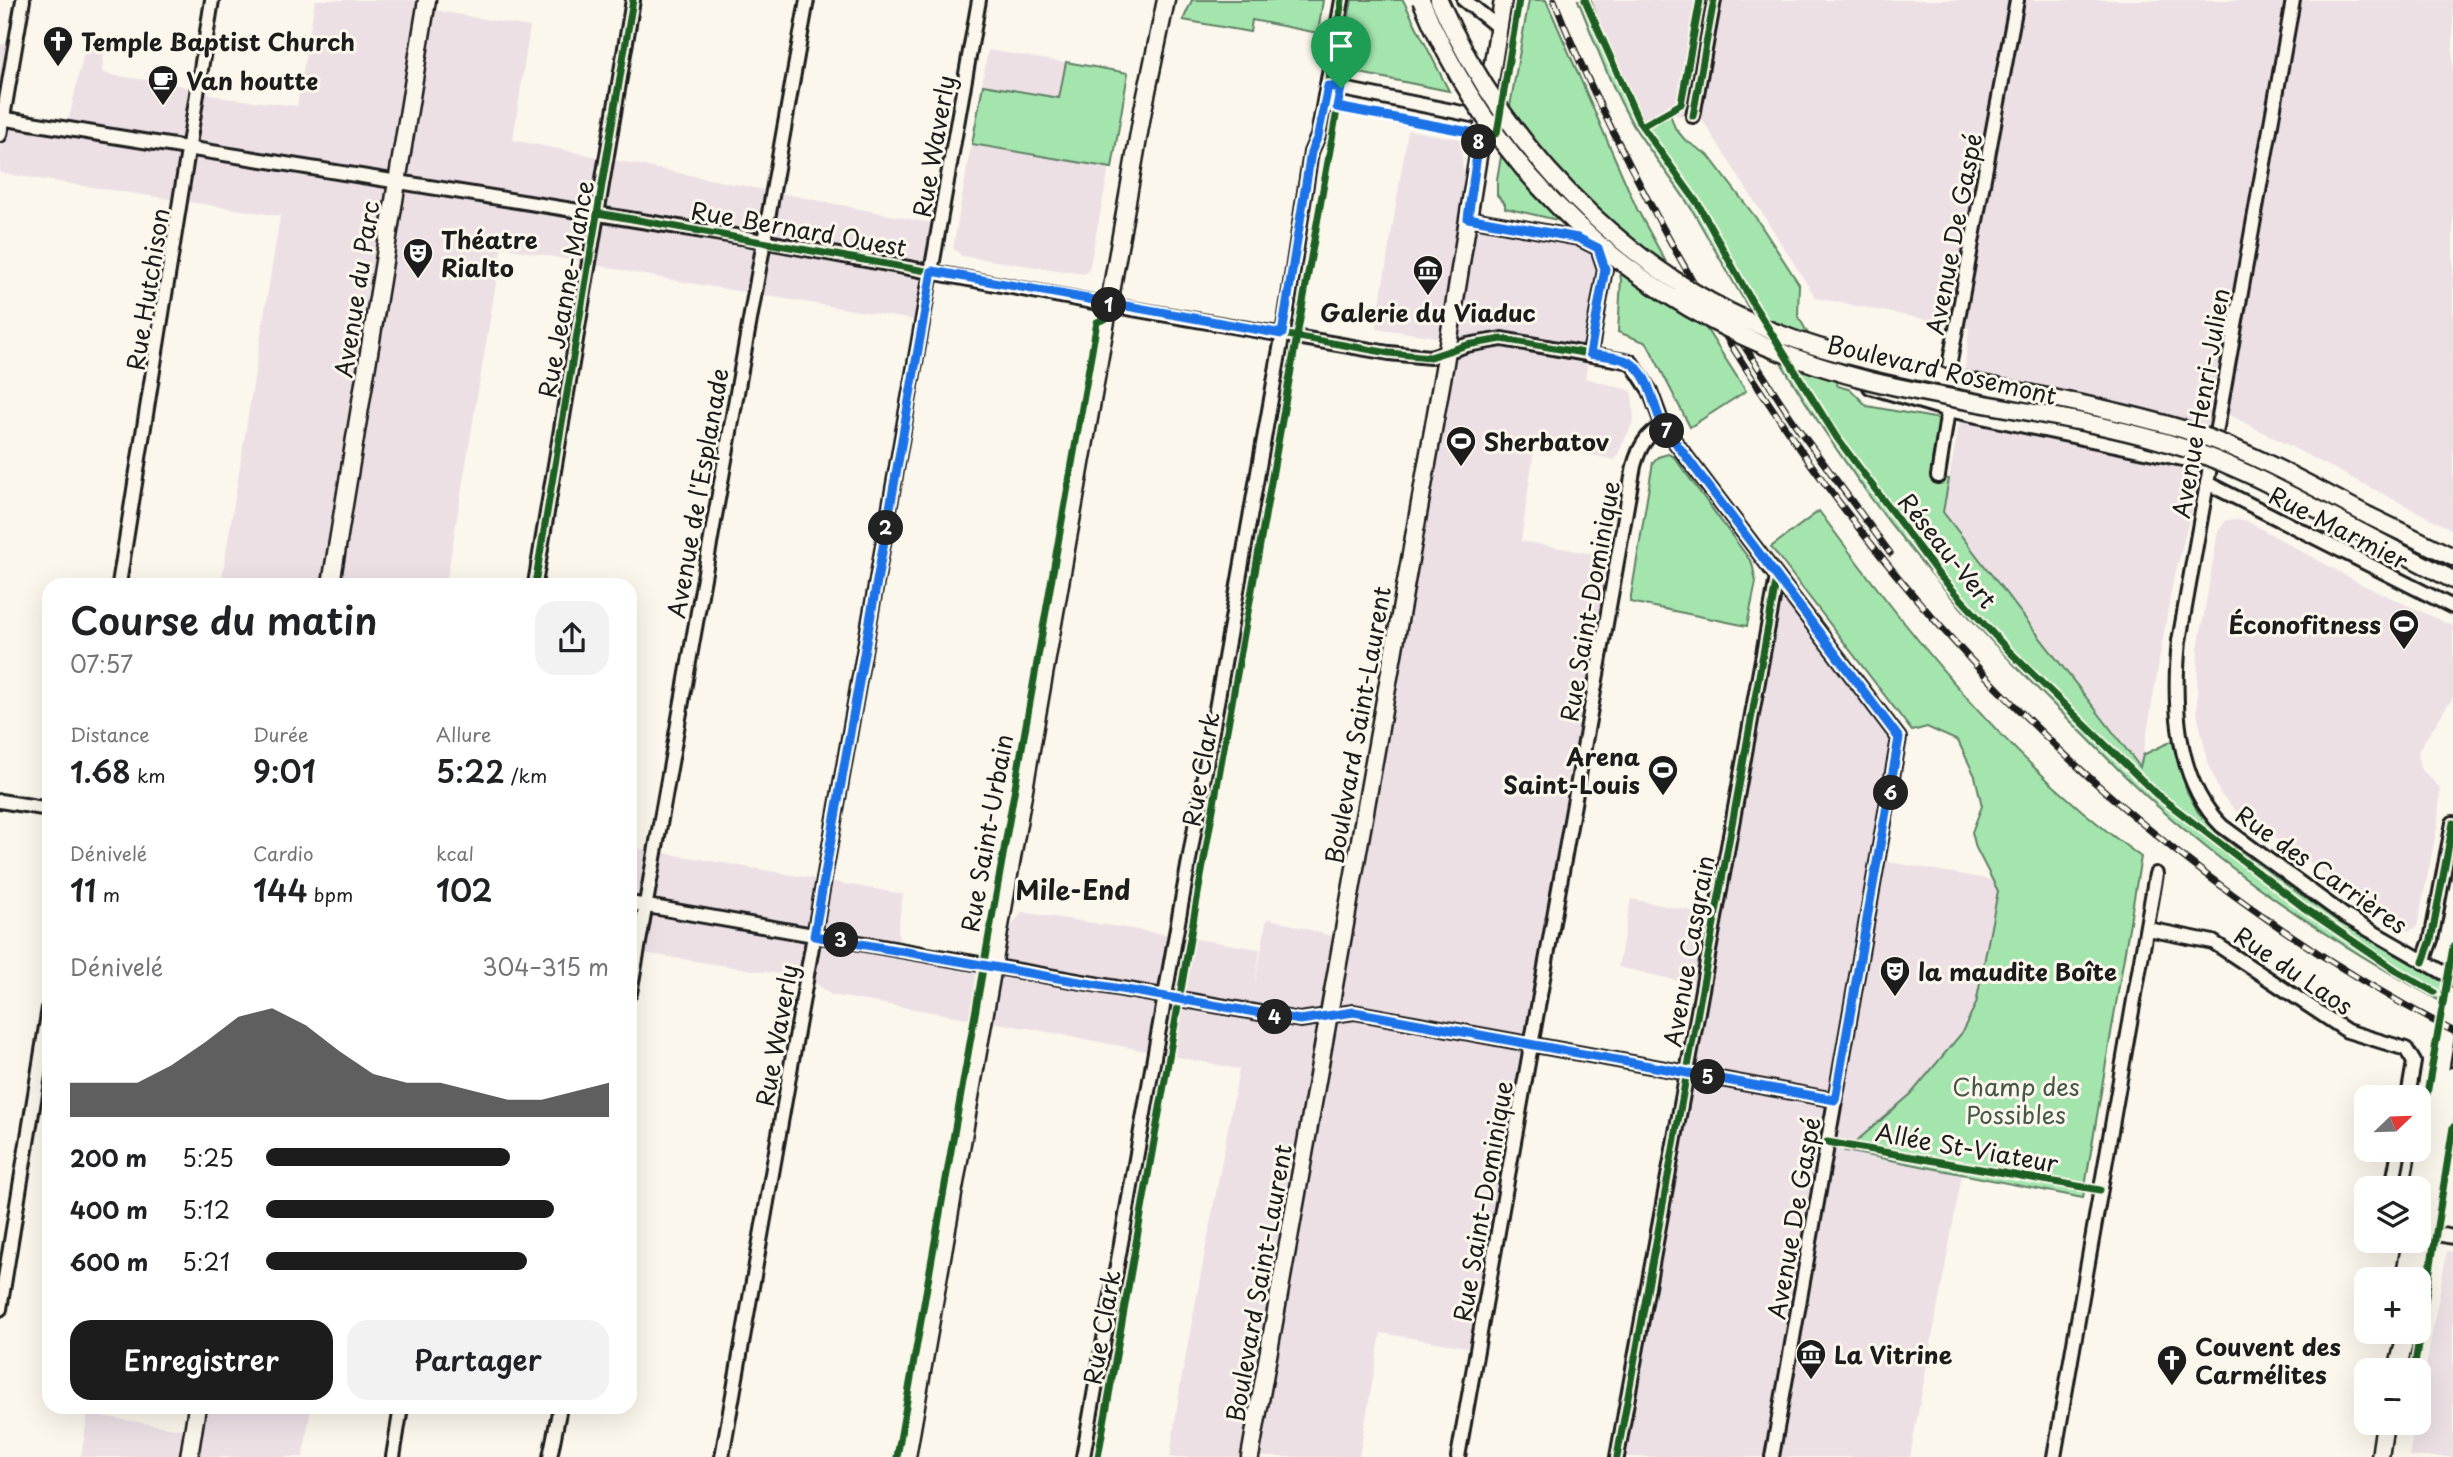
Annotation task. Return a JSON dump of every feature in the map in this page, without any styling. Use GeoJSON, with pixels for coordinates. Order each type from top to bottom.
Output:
{"type":"FeatureCollection","features":[{"type":"Feature","properties":{"kind":"main road","name":"Avenue du Parc"},"geometry":{"type":"LineString","coordinates":[[332,578],[427,0]]}},
{"type":"Feature","properties":{"kind":"main road","name":"Boulevard Rosemont"},"geometry":{"type":"LineString","coordinates":[[1421,0],[1475,106],[1550,201],[1594,242],[1659,289],[1724,328],[1779,352],[1839,373],[2166,442],[2265,482],[2453,580]]}},
{"type":"Feature","properties":{"kind":"main road","name":"Boulevard Rosemont"},"geometry":{"type":"LineString","coordinates":[[1439,0],[1473,70],[1506,120],[1545,167],[1584,208],[1631,247],[1706,297],[1760,325],[1828,349],[1902,369],[2164,423],[2234,447],[2453,557]]}},
{"type":"Feature","properties":{"kind":"main road","name":"Boulevard Saint-Laurent"},"geometry":{"type":"LineString","coordinates":[[1250,1457],[1447,351],[1482,117],[1503,0]]}},
{"type":"Feature","properties":{"kind":"main road","name":"Rue Saint-Urbain"},"geometry":{"type":"LineString","coordinates":[[907,1457],[1164,2]]}},
{"type":"Feature","properties":{"kind":"main road"},"geometry":{"type":"LineString","coordinates":[[2422,1176],[2453,996]]}},
{"type":"Feature","properties":{"kind":"main road"},"geometry":{"type":"LineString","coordinates":[[2431,1204],[2453,1076]]}},
{"type":"Feature","properties":{"kind":"main road"},"geometry":{"type":"LineString","coordinates":[[189,1457],[196,1414]]}},
{"type":"Feature","properties":{"kind":"main road"},"geometry":{"type":"LineString","coordinates":[[2379,1457],[2383,1435]]}},
{"type":"Feature","properties":{"kind":"street"},"geometry":{"type":"LineString","coordinates":[[0,135],[23,0]]}},
{"type":"Feature","properties":{"kind":"street","name":"Rue Hutchison"},"geometry":{"type":"LineString","coordinates":[[120,578],[212,0]]}},
{"type":"Feature","properties":{"kind":"street","name":"Rue Jeanne-Mance"},"geometry":{"type":"LineString","coordinates":[[537,578],[633,0]]}},
{"type":"Feature","properties":{"kind":"street","name":"Avenue de l'Esplanade"},"geometry":{"type":"LineString","coordinates":[[637,952],[807,0]]}},
{"type":"Feature","properties":{"kind":"street","name":"Rue Waverly"},"geometry":{"type":"LineString","coordinates":[[722,1457],[979,0]]}},
{"type":"Feature","properties":{"kind":"street","name":"Rue Clark"},"geometry":{"type":"LineString","coordinates":[[1083,1457],[1282,334],[1311,152],[1318,136],[1342,0]]}},
{"type":"Feature","properties":{"kind":"street"},"geometry":{"type":"LineString","coordinates":[[1464,0],[1498,27]]}},
{"type":"Feature","properties":{"kind":"street"},"geometry":{"type":"LineString","coordinates":[[1693,116],[1714,0]]}},
{"type":"Feature","properties":{"kind":"street","name":"Avenue De Gaspé"},"geometry":{"type":"LineString","coordinates":[[1938,476],[1948,410],[1948,372],[2017,0]]}},
{"type":"Feature","properties":{"kind":"street","name":"Avenue Henri-Julien"},"geometry":{"type":"LineString","coordinates":[[2208,811],[2190,772],[2181,738],[2176,694],[2179,641],[2293,0]]}},
{"type":"Feature","properties":{"kind":"street"},"geometry":{"type":"LineString","coordinates":[[1328,86],[1482,117]]}},
{"type":"Feature","properties":{"kind":"street","name":"Rue Bernard Ouest"},"geometry":{"type":"LineString","coordinates":[[2,118],[598,213],[1109,305],[1426,357],[1502,339],[1624,360],[1636,367],[1650,391],[1663,426],[1899,738]]}},
{"type":"Feature","properties":{"kind":"street"},"geometry":{"type":"LineString","coordinates":[[1468,218],[1578,238],[1598,248],[1605,269],[1590,354]]}},
{"type":"Feature","properties":{"kind":"street"},"geometry":{"type":"LineString","coordinates":[[2211,465],[1948,410],[1869,387],[1848,373],[1832,347],[2161,417],[2217,434]]}},
{"type":"Feature","properties":{"kind":"street","name":"Rue Saint-Dominique"},"geometry":{"type":"LineString","coordinates":[[1458,1457],[1634,466],[1638,451],[1651,432],[1663,426]]}},
{"type":"Feature","properties":{"kind":"street","name":"Rue Marmier"},"geometry":{"type":"LineString","coordinates":[[2207,483],[2453,607]]}},
{"type":"Feature","properties":{"kind":"street","name":"Avenue Casgrain"},"geometry":{"type":"LineString","coordinates":[[1616,1457],[1777,577]]}},
{"type":"Feature","properties":{"kind":"street","name":"Avenue De Gaspé"},"geometry":{"type":"LineString","coordinates":[[1772,1457],[1899,738]]}},
{"type":"Feature","properties":{"kind":"street"},"geometry":{"type":"LineString","coordinates":[[0,802],[42,808]]}},
{"type":"Feature","properties":{"kind":"street","name":"Rue des Carrières"},"geometry":{"type":"LineString","coordinates":[[2208,811],[2222,826],[2358,925],[2453,978]]}},
{"type":"Feature","properties":{"kind":"street"},"geometry":{"type":"LineString","coordinates":[[2423,962],[2431,940],[2453,823]]}},
{"type":"Feature","properties":{"kind":"street"},"geometry":{"type":"LineString","coordinates":[[2054,1457],[2156,874]]}},
{"type":"Feature","properties":{"kind":"street"},"geometry":{"type":"LineString","coordinates":[[637,904],[1300,1020],[1354,1012],[1835,1100]]}},
{"type":"Feature","properties":{"kind":"street","name":"Rue du Laos"},"geometry":{"type":"LineString","coordinates":[[2148,929],[2213,942],[2351,1033],[2406,1049],[2414,1062],[2411,1085]]}},
{"type":"Feature","properties":{"kind":"street"},"geometry":{"type":"LineString","coordinates":[[0,1309],[42,1052]]}},
{"type":"Feature","properties":{"kind":"street"},"geometry":{"type":"LineString","coordinates":[[2431,1234],[2453,1237]]}},
{"type":"Feature","properties":{"kind":"street"},"geometry":{"type":"LineString","coordinates":[[393,1457],[400,1414]]}},
{"type":"Feature","properties":{"kind":"street"},"geometry":{"type":"LineString","coordinates":[[550,1457],[558,1414]]}},
{"type":"Feature","properties":{"kind":"shaded area"},"geometry":{"type":"Polygon","coordinates":[[[315,0],[429,0],[428,9],[530,27],[513,140],[941,225],[926,322],[677,281],[502,247],[447,578],[222,578],[280,216],[0,173],[0,44],[19,47],[4,118],[67,127],[85,47],[104,50],[102,72],[112,75],[179,85],[225,98],[297,106],[315,0]]]}},
{"type":"Feature","properties":{"kind":"shaded area"},"geometry":{"type":"Polygon","coordinates":[[[1591,0],[2453,0],[2453,530],[2218,409],[2172,586],[2141,768],[1943,512],[1959,424],[1969,328],[1816,298],[1702,119],[1670,114],[1645,124],[1609,49],[1591,0]]]}},
{"type":"Feature","properties":{"kind":"shaded area"},"geometry":{"type":"Polygon","coordinates":[[[988,50],[1128,73],[1089,270],[1084,274],[962,256],[953,248],[988,50]]]}},
{"type":"Feature","properties":{"kind":"shaded area"},"geometry":{"type":"Polygon","coordinates":[[[1408,130],[1460,139],[1469,220],[1597,246],[1603,283],[1585,378],[1632,391],[1634,420],[1615,460],[1535,443],[1521,541],[1618,558],[1478,1349],[1381,1333],[1359,1457],[1170,1457],[1180,1386],[1239,1069],[1038,1030],[831,995],[811,979],[637,952],[637,848],[903,894],[898,928],[899,949],[991,967],[995,949],[1022,912],[1260,949],[1254,989],[1267,918],[1335,937],[1448,339],[1376,328],[1408,130]]]}},
{"type":"Feature","properties":{"kind":"shaded area"},"geometry":{"type":"Polygon","coordinates":[[[2227,520],[2247,521],[2361,584],[2453,626],[2453,697],[2418,751],[2420,768],[2440,788],[2438,823],[2417,927],[2408,931],[2237,812],[2220,794],[2208,762],[2197,712],[2198,649],[2218,531],[2227,520]]]}},
{"type":"Feature","properties":{"kind":"shaded area"},"geometry":{"type":"Polygon","coordinates":[[[1779,579],[1898,740],[1878,860],[1992,880],[1998,891],[1976,1004],[1961,1034],[1911,1094],[1846,1151],[1962,1175],[1910,1457],[1612,1457],[1701,986],[1618,967],[1631,899],[1712,915],[1779,579]]]}},
{"type":"Feature","properties":{"kind":"shaded area"},"geometry":{"type":"Polygon","coordinates":[[[2447,1251],[2453,1252],[2453,1457],[2409,1457],[2413,1435],[2431,1435],[2431,1358],[2428,1358],[2447,1251]]]}},
{"type":"Feature","properties":{"kind":"shaded area"},"geometry":{"type":"Polygon","coordinates":[[[88,1414],[193,1431],[196,1414],[310,1414],[303,1457],[81,1457],[88,1414]]]}},
{"type":"Feature","properties":{"kind":"green space"},"geometry":{"type":"Polygon","coordinates":[[[1192,0],[1323,0],[1318,33],[1252,20],[1250,32],[1183,20],[1192,0]]]}},
{"type":"Feature","properties":{"kind":"green space"},"geometry":{"type":"Polygon","coordinates":[[[1352,0],[1403,0],[1449,91],[1355,72],[1342,51],[1352,0]]]}},
{"type":"Feature","properties":{"kind":"green space"},"geometry":{"type":"Polygon","coordinates":[[[1529,0],[1546,0],[1637,209],[1679,286],[1746,391],[1690,427],[1647,343],[1618,332],[1621,279],[1618,264],[1583,226],[1505,208],[1497,195],[1497,179],[1529,0]]]}},
{"type":"Feature","properties":{"kind":"green space"},"geometry":{"type":"Polygon","coordinates":[[[1578,0],[1591,0],[1609,49],[1645,124],[1670,114],[1675,128],[1685,140],[1708,155],[1756,218],[1799,284],[1798,316],[1838,386],[1851,390],[1867,406],[1940,419],[1932,459],[1938,460],[1935,478],[1949,479],[1943,512],[2140,767],[2143,755],[2172,741],[2187,791],[2198,812],[2220,836],[2336,920],[2453,988],[2453,1008],[2336,940],[2224,862],[2130,781],[2032,683],[1934,578],[1889,523],[1821,426],[1777,357],[1688,204],[1633,125],[1610,79],[1578,0]]]}},
{"type":"Feature","properties":{"kind":"green space"},"geometry":{"type":"Polygon","coordinates":[[[1066,62],[1128,73],[1112,168],[972,144],[983,85],[1059,98],[1066,62]]]}},
{"type":"Feature","properties":{"kind":"green space"},"geometry":{"type":"Polygon","coordinates":[[[1668,454],[1674,457],[1752,563],[1756,582],[1747,626],[1630,602],[1653,462],[1668,454]]]}},
{"type":"Feature","properties":{"kind":"green space","name":"Champ des Possibles"},"geometry":{"type":"Polygon","coordinates":[[[1819,511],[1891,606],[1966,697],[2049,782],[2141,857],[2083,1198],[1845,1151],[1911,1094],[1961,1034],[1976,1004],[1998,891],[1976,848],[1972,832],[1982,806],[1975,776],[1958,741],[1927,727],[1912,731],[1771,547],[1819,511]]]}},
{"type":"Feature","properties":{"kind":"railway"},"geometry":{"type":"LineString","coordinates":[[1554,0],[1633,172],[1735,351],[1815,470],[1903,583],[1998,689],[2101,788],[2211,878],[2329,960],[2453,1031]]}},
{"type":"Feature","properties":{"kind":"railway"},"geometry":{"type":"LineString","coordinates":[[1724,315],[1797,427],[1890,553]]}},
{"type":"Feature","properties":{"kind":"cycle path"},"geometry":{"type":"LineString","coordinates":[[536,578],[633,0]]}},
{"type":"Feature","properties":{"kind":"cycle path"},"geometry":{"type":"LineString","coordinates":[[1342,0],[1324,105],[1491,136],[1497,133],[1519,0]]}},
{"type":"Feature","properties":{"kind":"cycle path","name":"Réseau-Vert"},"geometry":{"type":"LineString","coordinates":[[1585,0],[1639,122],[1698,204],[1752,302],[1837,438],[1939,575],[2008,650],[2156,794],[2303,907],[2397,971],[2434,992]]}},
{"type":"Feature","properties":{"kind":"cycle path"},"geometry":{"type":"LineString","coordinates":[[1642,126],[1681,104],[1700,0]]}},
{"type":"Feature","properties":{"kind":"cycle path"},"geometry":{"type":"LineString","coordinates":[[1693,116],[1714,0]]}},
{"type":"Feature","properties":{"kind":"cycle path"},"geometry":{"type":"LineString","coordinates":[[1098,1457],[1341,88]]}},
{"type":"Feature","properties":{"kind":"cycle path"},"geometry":{"type":"LineString","coordinates":[[1480,134],[1468,218],[1578,238],[1598,248],[1605,269],[1590,354]]}},
{"type":"Feature","properties":{"kind":"cycle path"},"geometry":{"type":"LineString","coordinates":[[598,213],[1389,353],[1430,357],[1467,345],[1502,339],[1624,360],[1636,367],[1650,391],[1663,426],[1777,577],[1617,1457]]}},
{"type":"Feature","properties":{"kind":"cycle path"},"geometry":{"type":"LineString","coordinates":[[897,1457],[1097,322],[1107,318],[1109,305]]}},
{"type":"Feature","properties":{"kind":"cycle path"},"geometry":{"type":"LineString","coordinates":[[2423,962],[2431,940],[2453,823]]}},
{"type":"Feature","properties":{"kind":"cycle path"},"geometry":{"type":"LineString","coordinates":[[2429,1085],[2453,947]]}},
{"type":"Feature","properties":{"kind":"cycle path"},"geometry":{"type":"LineString","coordinates":[[2416,1358],[2453,1127]]}},
{"type":"Feature","properties":{"kind":"cycle path","name":"Allée St-Viateur"},"geometry":{"type":"LineString","coordinates":[[1827,1142],[2100,1190]]}},
{"type":"Feature","properties":{"kind":"place","name":"Temple Baptist Church"},"geometry":{"type":"Point","coordinates":[58,68]}},
{"type":"Feature","properties":{"kind":"place","name":"Van houtte"},"geometry":{"type":"Point","coordinates":[163,107]}},
{"type":"Feature","properties":{"kind":"place","name":"Théatre Rialto"},"geometry":{"type":"Point","coordinates":[418,280]}},
{"type":"Feature","properties":{"kind":"place","name":"Galerie du Viaduc"},"geometry":{"type":"Point","coordinates":[1428,297]}},
{"type":"Feature","properties":{"kind":"place","name":"Sherbatov"},"geometry":{"type":"Point","coordinates":[1461,468]}},
{"type":"Feature","properties":{"kind":"place","name":"Éconofitness"},"geometry":{"type":"Point","coordinates":[2404,651]}},
{"type":"Feature","properties":{"kind":"place","name":"Arena Saint-Louis"},"geometry":{"type":"Point","coordinates":[1663,797]}},
{"type":"Feature","properties":{"kind":"place","name":"la maudite Boîte"},"geometry":{"type":"Point","coordinates":[1895,998]}},
{"type":"Feature","properties":{"kind":"place","name":"La Vitrine"},"geometry":{"type":"Point","coordinates":[1811,1381]}},
{"type":"Feature","properties":{"kind":"place","name":"Couvent des Carmélites"},"geometry":{"type":"Point","coordinates":[2172,1387]}},
{"type":"Feature","properties":{"kind":"district","name":"Mile-End"},"geometry":{"type":"Point","coordinates":[1073,889]}},
{"type":"Feature","properties":{"kind":"route"},"geometry":{"type":"LineString","coordinates":[[1328,86],[1341,88],[1337,107],[1480,134],[1468,218],[1578,238],[1598,248],[1603,256],[1605,269],[1590,354],[1624,360],[1636,367],[1650,391],[1663,426],[1899,738],[1835,1100],[1354,1012],[1307,1021],[814,936],[932,271],[1109,305],[1282,334],[1311,152],[1318,136],[1328,86]]}}]}
